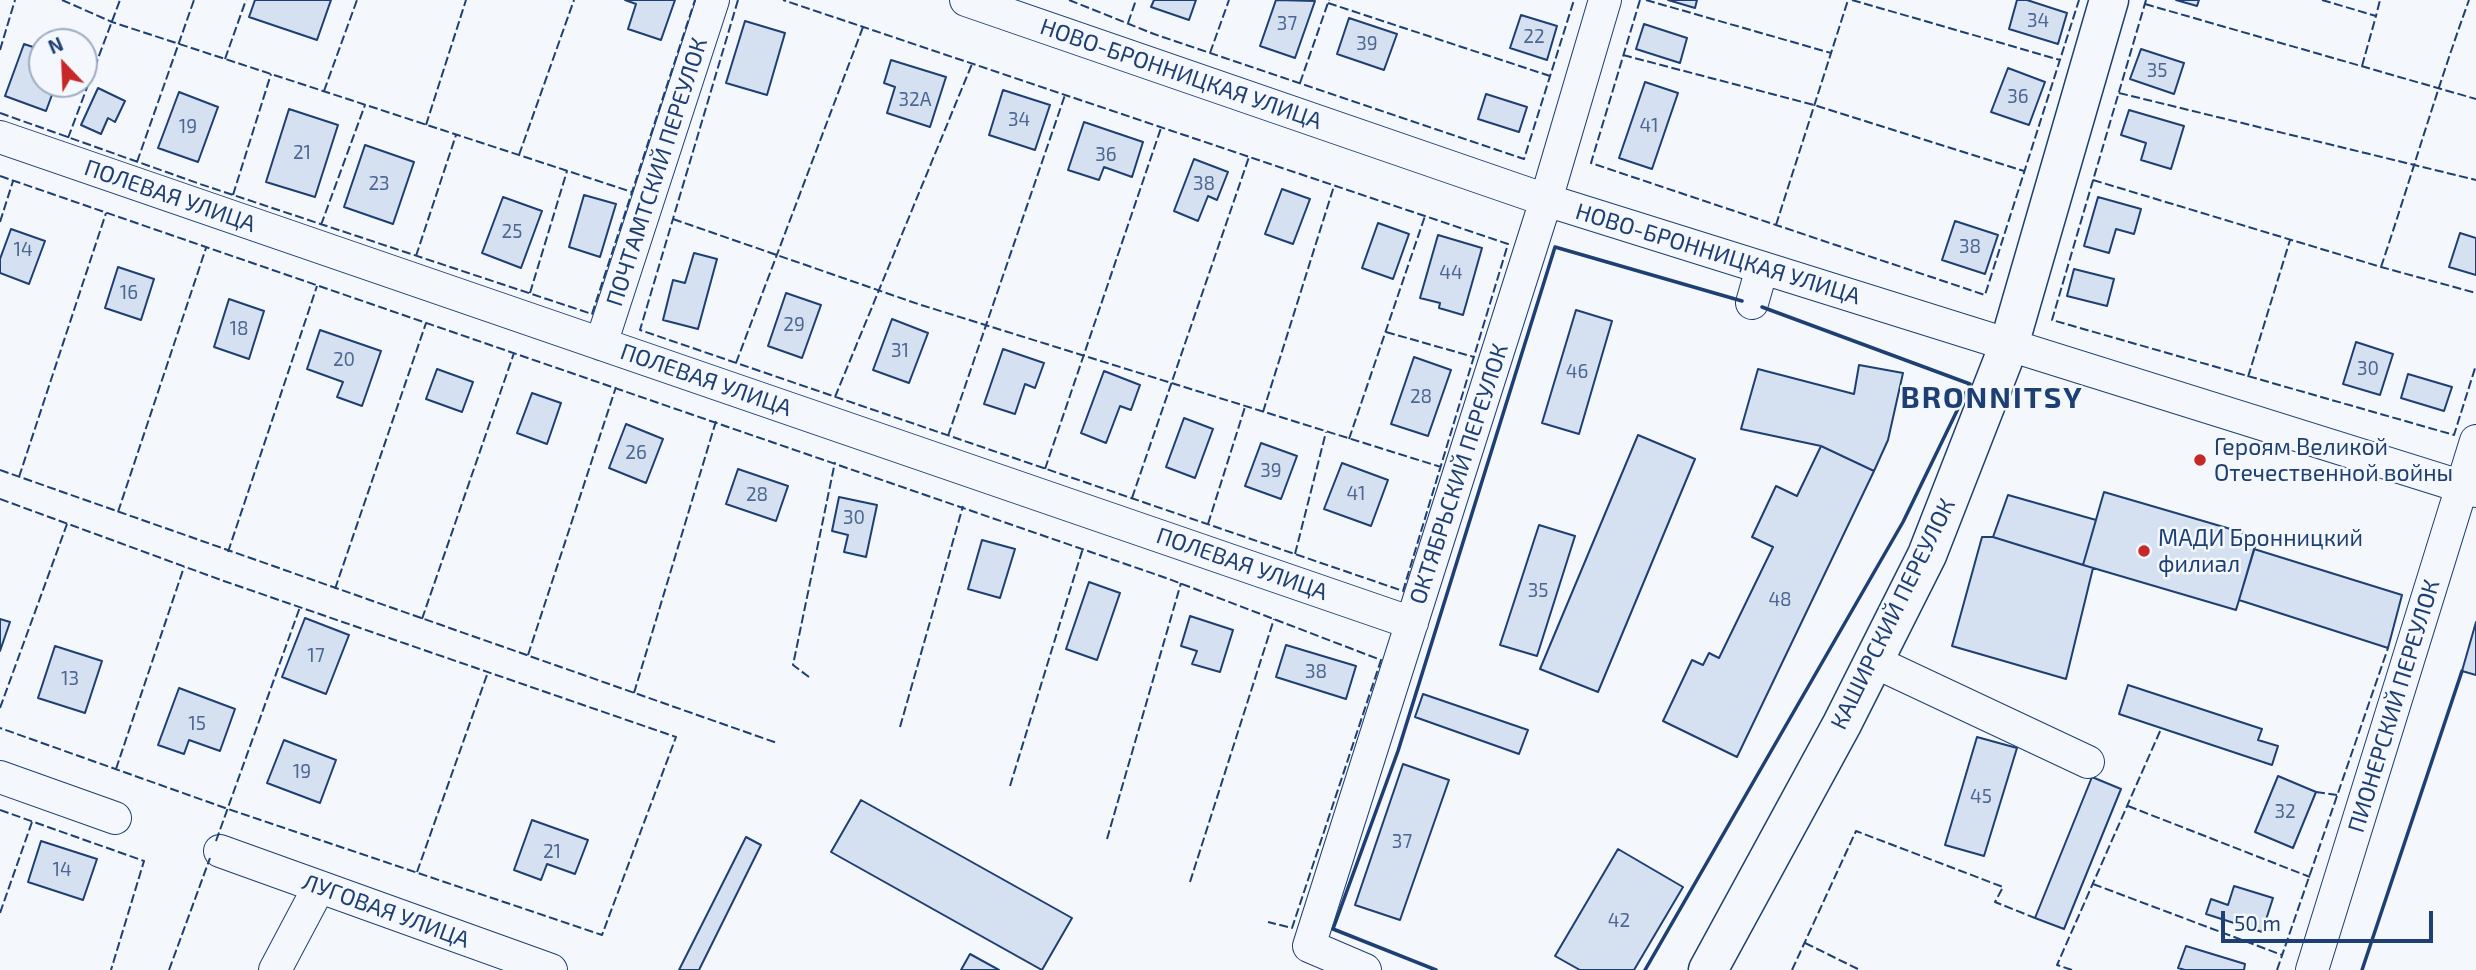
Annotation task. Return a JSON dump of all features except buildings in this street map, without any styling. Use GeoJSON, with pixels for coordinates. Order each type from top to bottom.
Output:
{"type":"FeatureCollection","features":[{"type":"Feature","properties":{"kind":"main road","name":"КАШИРСКИЙ ПЕРЕУЛОК"},"geometry":{"type":"LineString","coordinates":[[1708,970],[1927,555],[2009,345],[2109,0]]}},
{"type":"Feature","properties":{"kind":"street","name":"ПОЧТАМТСКИЙ ПЕРЕУЛОК"},"geometry":{"type":"LineString","coordinates":[[601,344],[713,0]]}},
{"type":"Feature","properties":{"kind":"street","name":"НОВО-БРОННИЦКАЯ УЛИЦА"},"geometry":{"type":"LineString","coordinates":[[966,0],[1546,200],[2469,489]]}},
{"type":"Feature","properties":{"kind":"street","name":"ОКТЯБРЬСКИЙ ПЕРЕУЛОК"},"geometry":{"type":"LineString","coordinates":[[1365,970],[1309,946],[1546,200],[1605,0]]}},
{"type":"Feature","properties":{"kind":"street","name":"ПОЛЕВАЯ УЛИЦА"},"geometry":{"type":"LineString","coordinates":[[0,137],[1412,623]]}},
{"type":"Feature","properties":{"kind":"street"},"geometry":{"type":"LineString","coordinates":[[1752,303],[1762,268]]}},
{"type":"Feature","properties":{"kind":"street","name":"ПИОНЕРСКИЙ ПЕРЕУЛОК"},"geometry":{"type":"LineString","coordinates":[[2312,970],[2469,489],[2476,441]]}},
{"type":"Feature","properties":{"kind":"street"},"geometry":{"type":"LineString","coordinates":[[1873,661],[2088,762]]}},
{"type":"Feature","properties":{"kind":"street"},"geometry":{"type":"LineString","coordinates":[[0,777],[115,818]]}},
{"type":"Feature","properties":{"kind":"street","name":"ЛУГОВАЯ УЛИЦА"},"geometry":{"type":"LineString","coordinates":[[220,851],[551,970]]}},
{"type":"Feature","properties":{"kind":"street"},"geometry":{"type":"LineString","coordinates":[[275,970],[319,887]]}},
{"type":"Feature","properties":{"kind":"fence"},"geometry":{"type":"LineString","coordinates":[[0,50],[15,0]]}},
{"type":"Feature","properties":{"kind":"fence"},"geometry":{"type":"LineString","coordinates":[[62,0],[112,22],[632,192]]}},
{"type":"Feature","properties":{"kind":"fence"},"geometry":{"type":"LineString","coordinates":[[68,138],[120,0]]}},
{"type":"Feature","properties":{"kind":"fence"},"geometry":{"type":"LineString","coordinates":[[137,162],[194,0]]}},
{"type":"Feature","properties":{"kind":"fence"},"geometry":{"type":"LineString","coordinates":[[225,59],[246,0]]}},
{"type":"Feature","properties":{"kind":"fence"},"geometry":{"type":"LineString","coordinates":[[324,91],[357,0]]}},
{"type":"Feature","properties":{"kind":"fence"},"geometry":{"type":"LineString","coordinates":[[426,125],[466,0]]}},
{"type":"Feature","properties":{"kind":"fence"},"geometry":{"type":"LineString","coordinates":[[519,155],[574,0]]}},
{"type":"Feature","properties":{"kind":"fence"},"geometry":{"type":"LineString","coordinates":[[0,113],[200,184],[592,314],[695,0]]}},
{"type":"Feature","properties":{"kind":"fence"},"geometry":{"type":"LineString","coordinates":[[738,0],[640,330],[1403,591],[1508,244],[783,0]]}},
{"type":"Feature","properties":{"kind":"fence"},"geometry":{"type":"LineString","coordinates":[[1069,0],[1154,34],[1524,159],[1574,0]]}},
{"type":"Feature","properties":{"kind":"fence"},"geometry":{"type":"LineString","coordinates":[[1128,23],[1136,0]]}},
{"type":"Feature","properties":{"kind":"fence"},"geometry":{"type":"LineString","coordinates":[[1210,53],[1229,0]]}},
{"type":"Feature","properties":{"kind":"fence"},"geometry":{"type":"LineString","coordinates":[[1300,83],[1329,0]]}},
{"type":"Feature","properties":{"kind":"fence"},"geometry":{"type":"LineString","coordinates":[[1640,0],[1591,163],[1985,295],[2079,0]]}},
{"type":"Feature","properties":{"kind":"fence"},"geometry":{"type":"LineString","coordinates":[[1646,0],[1831,53]]}},
{"type":"Feature","properties":{"kind":"fence"},"geometry":{"type":"LineString","coordinates":[[1776,225],[1848,0]]}},
{"type":"Feature","properties":{"kind":"fence"},"geometry":{"type":"LineString","coordinates":[[1852,0],[2060,60]]}},
{"type":"Feature","properties":{"kind":"fence"},"geometry":{"type":"LineString","coordinates":[[2146,0],[2052,320],[2454,435],[2476,365]]}},
{"type":"Feature","properties":{"kind":"fence"},"geometry":{"type":"LineString","coordinates":[[2322,0],[2376,16],[2380,0]]}},
{"type":"Feature","properties":{"kind":"fence"},"geometry":{"type":"LineString","coordinates":[[2381,267],[2469,0]]}},
{"type":"Feature","properties":{"kind":"fence"},"geometry":{"type":"LineString","coordinates":[[1328,3],[1550,76]]}},
{"type":"Feature","properties":{"kind":"fence"},"geometry":{"type":"LineString","coordinates":[[2145,4],[2476,99]]}},
{"type":"Feature","properties":{"kind":"fence"},"geometry":{"type":"LineString","coordinates":[[2362,66],[2376,16]]}},
{"type":"Feature","properties":{"kind":"fence"},"geometry":{"type":"LineString","coordinates":[[736,363],[863,27]]}},
{"type":"Feature","properties":{"kind":"fence"},"geometry":{"type":"LineString","coordinates":[[1623,55],[1814,105],[2024,171]]}},
{"type":"Feature","properties":{"kind":"fence"},"geometry":{"type":"LineString","coordinates":[[835,397],[972,64]]}},
{"type":"Feature","properties":{"kind":"fence"},"geometry":{"type":"LineString","coordinates":[[233,195],[271,74]]}},
{"type":"Feature","properties":{"kind":"fence"},"geometry":{"type":"LineString","coordinates":[[2119,93],[2476,180]]}},
{"type":"Feature","properties":{"kind":"fence"},"geometry":{"type":"LineString","coordinates":[[948,436],[1065,95]]}},
{"type":"Feature","properties":{"kind":"fence"},"geometry":{"type":"LineString","coordinates":[[321,225],[365,105]]}},
{"type":"Feature","properties":{"kind":"fence"},"geometry":{"type":"LineString","coordinates":[[1045,469],[1161,128]]}},
{"type":"Feature","properties":{"kind":"fence"},"geometry":{"type":"LineString","coordinates":[[416,256],[456,135]]}},
{"type":"Feature","properties":{"kind":"fence"},"geometry":{"type":"LineString","coordinates":[[1132,498],[1249,157]]}},
{"type":"Feature","properties":{"kind":"fence"},"geometry":{"type":"LineString","coordinates":[[530,293],[567,171]]}},
{"type":"Feature","properties":{"kind":"fence"},"geometry":{"type":"LineString","coordinates":[[0,176],[1169,579],[1381,660],[1292,928],[1268,922]]}},
{"type":"Feature","properties":{"kind":"fence"},"geometry":{"type":"LineString","coordinates":[[2093,180],[2476,293]]}},
{"type":"Feature","properties":{"kind":"fence"},"geometry":{"type":"LineString","coordinates":[[0,222],[13,181]]}},
{"type":"Feature","properties":{"kind":"fence"},"geometry":{"type":"LineString","coordinates":[[1263,412],[1334,186]]}},
{"type":"Feature","properties":{"kind":"fence"},"geometry":{"type":"LineString","coordinates":[[19,477],[106,213]]}},
{"type":"Feature","properties":{"kind":"fence"},"geometry":{"type":"LineString","coordinates":[[1349,439],[1425,216]]}},
{"type":"Feature","properties":{"kind":"fence"},"geometry":{"type":"LineString","coordinates":[[673,219],[918,304],[1441,467]]}},
{"type":"Feature","properties":{"kind":"fence"},"geometry":{"type":"LineString","coordinates":[[2248,377],[2290,240]]}},
{"type":"Feature","properties":{"kind":"fence"},"geometry":{"type":"LineString","coordinates":[[118,512],[206,248]]}},
{"type":"Feature","properties":{"kind":"fence"},"geometry":{"type":"LineString","coordinates":[[228,552],[317,286]]}},
{"type":"Feature","properties":{"kind":"fence"},"geometry":{"type":"LineString","coordinates":[[335,589],[426,323]]}},
{"type":"Feature","properties":{"kind":"fence"},"geometry":{"type":"LineString","coordinates":[[1386,332],[1474,357]]}},
{"type":"Feature","properties":{"kind":"fence"},"geometry":{"type":"LineString","coordinates":[[422,619],[514,353]]}},
{"type":"Feature","properties":{"kind":"fence"},"geometry":{"type":"LineString","coordinates":[[528,655],[616,387]]}},
{"type":"Feature","properties":{"kind":"fence"},"geometry":{"type":"LineString","coordinates":[[1208,524],[1245,407]]}},
{"type":"Feature","properties":{"kind":"fence"},"geometry":{"type":"LineString","coordinates":[[634,693],[716,421]]}},
{"type":"Feature","properties":{"kind":"fence"},"geometry":{"type":"LineString","coordinates":[[1295,554],[1326,432]]}},
{"type":"Feature","properties":{"kind":"fence"},"geometry":{"type":"LineString","coordinates":[[809,677],[793,665],[835,462]]}},
{"type":"Feature","properties":{"kind":"fence"},"geometry":{"type":"LineString","coordinates":[[0,470],[777,743]]}},
{"type":"Feature","properties":{"kind":"fence"},"geometry":{"type":"LineString","coordinates":[[0,499],[221,580],[676,737],[602,935],[228,809],[0,728]]}},
{"type":"Feature","properties":{"kind":"fence"},"geometry":{"type":"LineString","coordinates":[[900,727],[963,506]]}},
{"type":"Feature","properties":{"kind":"fence"},"geometry":{"type":"LineString","coordinates":[[0,708],[67,524]]}},
{"type":"Feature","properties":{"kind":"fence"},"geometry":{"type":"LineString","coordinates":[[1010,786],[1083,548]]}},
{"type":"Feature","properties":{"kind":"fence"},"geometry":{"type":"LineString","coordinates":[[116,769],[184,567]]}},
{"type":"Feature","properties":{"kind":"fence"},"geometry":{"type":"LineString","coordinates":[[1107,839],[1181,583]]}},
{"type":"Feature","properties":{"kind":"fence"},"geometry":{"type":"LineString","coordinates":[[216,841],[300,607]]}},
{"type":"Feature","properties":{"kind":"fence"},"geometry":{"type":"LineString","coordinates":[[1190,882],[1274,619]]}},
{"type":"Feature","properties":{"kind":"fence"},"geometry":{"type":"LineString","coordinates":[[2277,970],[2388,648]]}},
{"type":"Feature","properties":{"kind":"fence"},"geometry":{"type":"LineString","coordinates":[[417,872],[488,672]]}},
{"type":"Feature","properties":{"kind":"fence"},"geometry":{"type":"LineString","coordinates":[[2072,970],[2057,965],[2161,729]]}},
{"type":"Feature","properties":{"kind":"fence"},"geometry":{"type":"LineString","coordinates":[[2316,792],[2337,795]]}},
{"type":"Feature","properties":{"kind":"fence"},"geometry":{"type":"LineString","coordinates":[[2128,806],[2310,877]]}},
{"type":"Feature","properties":{"kind":"fence"},"geometry":{"type":"LineString","coordinates":[[0,810],[144,861],[111,970]]}},
{"type":"Feature","properties":{"kind":"fence"},"geometry":{"type":"LineString","coordinates":[[0,913],[32,822]]}},
{"type":"Feature","properties":{"kind":"fence"},"geometry":{"type":"LineString","coordinates":[[1792,970],[1856,831],[2003,887],[1995,902],[2035,918]]}},
{"type":"Feature","properties":{"kind":"fence"},"geometry":{"type":"LineString","coordinates":[[169,970],[210,858]]}},
{"type":"Feature","properties":{"kind":"fence"},"geometry":{"type":"LineString","coordinates":[[2093,884],[2282,955]]}},
{"type":"Feature","properties":{"kind":"fence"},"geometry":{"type":"LineString","coordinates":[[1805,943],[1860,970]]}},
{"type":"Feature","properties":{"kind":"wall"},"geometry":{"type":"LineString","coordinates":[[1436,970],[1333,929],[1398,751],[1555,247],[1742,301]]}},
{"type":"Feature","properties":{"kind":"wall"},"geometry":{"type":"LineString","coordinates":[[1645,970],[1903,522],[1970,384],[1762,307]]}},
{"type":"Feature","properties":{"kind":"wall"},"geometry":{"type":"LineString","coordinates":[[2362,970],[2462,671]]}},
{"type":"Feature","properties":{"kind":"place","name":"Героям Великой Отечественной войны"},"geometry":{"type":"Point","coordinates":[2200,460]}},
{"type":"Feature","properties":{"kind":"place","name":"МАДИ Бронницкий филиал"},"geometry":{"type":"Point","coordinates":[2144,551]}},
{"type":"Feature","properties":{"kind":"district","name":"BRONNITSY"},"geometry":{"type":"Point","coordinates":[1992,398]}}]}
